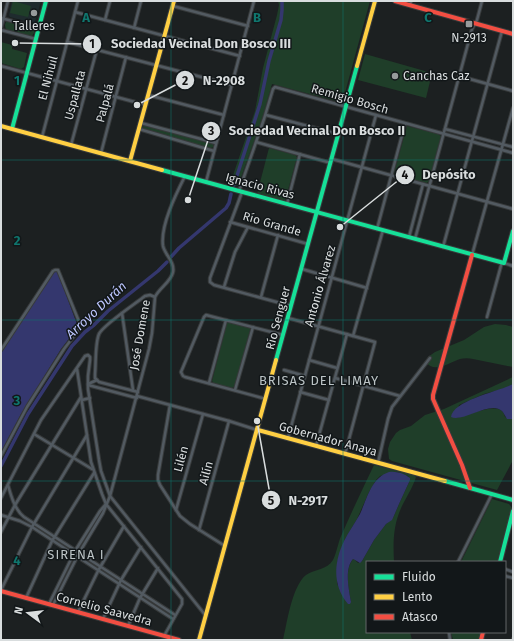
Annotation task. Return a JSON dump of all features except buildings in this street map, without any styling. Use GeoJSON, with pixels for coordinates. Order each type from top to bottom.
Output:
{"type":"FeatureCollection","features":[{"type":"Feature","properties":{"kind":"main road"},"geometry":{"type":"LineString","coordinates":[[12,129],[46,1]]}},
{"type":"Feature","properties":{"kind":"main road"},"geometry":{"type":"LineString","coordinates":[[130,161],[174,1]]}},
{"type":"Feature","properties":{"kind":"main road","name":"Río Senguer"},"geometry":{"type":"LineString","coordinates":[[200,640],[375,1]]}},
{"type":"Feature","properties":{"kind":"main road"},"geometry":{"type":"LineString","coordinates":[[395,1],[411,3],[513,34]]}},
{"type":"Feature","properties":{"kind":"main road","name":"Ignacio Rivas"},"geometry":{"type":"LineString","coordinates":[[1,126],[503,263]]}},
{"type":"Feature","properties":{"kind":"main road"},"geometry":{"type":"LineString","coordinates":[[503,263],[513,231]]}},
{"type":"Feature","properties":{"kind":"main road"},"geometry":{"type":"LineString","coordinates":[[470,488],[462,465],[433,400],[472,254]]}},
{"type":"Feature","properties":{"kind":"main road","name":"Gobernador Anaya"},"geometry":{"type":"LineString","coordinates":[[258,430],[513,500]]}},
{"type":"Feature","properties":{"kind":"main road"},"geometry":{"type":"LineString","coordinates":[[500,561],[513,511]]}},
{"type":"Feature","properties":{"kind":"main road","name":"Cornelio Saavedra"},"geometry":{"type":"LineString","coordinates":[[1,591],[179,640]]}},
{"type":"Feature","properties":{"kind":"street"},"geometry":{"type":"LineString","coordinates":[[8,1],[2,19],[1,29],[36,39]]}},
{"type":"Feature","properties":{"kind":"street","name":"El Nihuil"},"geometry":{"type":"LineString","coordinates":[[42,137],[78,1]]}},
{"type":"Feature","properties":{"kind":"street"},"geometry":{"type":"LineString","coordinates":[[105,20],[110,1]]}},
{"type":"Feature","properties":{"kind":"street"},"geometry":{"type":"LineString","coordinates":[[134,28],[141,1]]}},
{"type":"Feature","properties":{"kind":"street"},"geometry":{"type":"LineString","coordinates":[[206,182],[254,1]]}},
{"type":"Feature","properties":{"kind":"street"},"geometry":{"type":"LineString","coordinates":[[415,239],[472,29],[482,1]]}},
{"type":"Feature","properties":{"kind":"street"},"geometry":{"type":"LineString","coordinates":[[172,6],[248,26]]}},
{"type":"Feature","properties":{"kind":"street"},"geometry":{"type":"LineString","coordinates":[[75,12],[240,56]]}},
{"type":"Feature","properties":{"kind":"street"},"geometry":{"type":"LineString","coordinates":[[2,19],[38,28]]}},
{"type":"Feature","properties":{"kind":"street"},"geometry":{"type":"LineString","coordinates":[[443,247],[502,31]]}},
{"type":"Feature","properties":{"kind":"street"},"geometry":{"type":"LineString","coordinates":[[67,42],[232,86]]}},
{"type":"Feature","properties":{"kind":"street","name":"Uspallata"},"geometry":{"type":"LineString","coordinates":[[71,145],[97,50]]}},
{"type":"Feature","properties":{"kind":"street","name":"Palpalá"},"geometry":{"type":"LineString","coordinates":[[101,153],[126,57]]}},
{"type":"Feature","properties":{"kind":"street"},"geometry":{"type":"LineString","coordinates":[[1,66],[146,105]]}},
{"type":"Feature","properties":{"kind":"street"},"geometry":{"type":"LineString","coordinates":[[459,76],[513,91]]}},
{"type":"Feature","properties":{"kind":"street","name":"Remigio Bosch"},"geometry":{"type":"LineString","coordinates":[[266,115],[273,89],[276,88],[513,153]]}},
{"type":"Feature","properties":{"kind":"street"},"geometry":{"type":"LineString","coordinates":[[148,95],[224,115]]}},
{"type":"Feature","properties":{"kind":"street"},"geometry":{"type":"LineString","coordinates":[[472,254],[513,108]]}},
{"type":"Feature","properties":{"kind":"street"},"geometry":{"type":"LineString","coordinates":[[292,306],[212,284],[210,282],[210,278],[266,115],[338,134]]}},
{"type":"Feature","properties":{"kind":"street","name":"Antonio Álvarez"},"geometry":{"type":"LineString","coordinates":[[288,438],[376,115]]}},
{"type":"Feature","properties":{"kind":"street"},"geometry":{"type":"LineString","coordinates":[[141,123],[216,143]]}},
{"type":"Feature","properties":{"kind":"street"},"geometry":{"type":"LineString","coordinates":[[377,228],[405,124]]}},
{"type":"Feature","properties":{"kind":"street"},"geometry":{"type":"LineString","coordinates":[[445,129],[513,147]]}},
{"type":"Feature","properties":{"kind":"street"},"geometry":{"type":"LineString","coordinates":[[139,130],[214,151]]}},
{"type":"Feature","properties":{"kind":"street"},"geometry":{"type":"LineString","coordinates":[[256,142],[300,154],[362,167],[513,209]]}},
{"type":"Feature","properties":{"kind":"street"},"geometry":{"type":"LineString","coordinates":[[287,204],[300,154]]}},
{"type":"Feature","properties":{"kind":"street","name":"José Domene"},"geometry":{"type":"LineString","coordinates":[[51,605],[79,553],[103,513],[110,496],[151,341],[157,293],[170,278],[173,272],[172,264],[164,249],[164,234],[172,205],[185,176]]}},
{"type":"Feature","properties":{"kind":"street"},"geometry":{"type":"LineString","coordinates":[[409,237],[423,184]]}},
{"type":"Feature","properties":{"kind":"street","name":"Río Grande"},"geometry":{"type":"LineString","coordinates":[[230,222],[308,244]]}},
{"type":"Feature","properties":{"kind":"street"},"geometry":{"type":"LineString","coordinates":[[224,287],[232,258],[248,227]]}},
{"type":"Feature","properties":{"kind":"street"},"geometry":{"type":"LineString","coordinates":[[353,336],[383,230]]}},
{"type":"Feature","properties":{"kind":"street"},"geometry":{"type":"LineString","coordinates":[[261,297],[278,235]]}},
{"type":"Feature","properties":{"kind":"street"},"geometry":{"type":"LineString","coordinates":[[486,317],[503,263]]}},
{"type":"Feature","properties":{"kind":"street","name":"Ignacio Rivas"},"geometry":{"type":"LineString","coordinates":[[503,263],[513,266]]}},
{"type":"Feature","properties":{"kind":"street"},"geometry":{"type":"LineString","coordinates":[[302,269],[367,288]]}},
{"type":"Feature","properties":{"kind":"street"},"geometry":{"type":"LineString","coordinates":[[1,350],[53,271],[58,270],[80,324],[80,328],[64,349],[26,407],[1,456]]}},
{"type":"Feature","properties":{"kind":"street"},"geometry":{"type":"LineString","coordinates":[[138,392],[102,383],[95,378],[98,336],[102,329],[145,296],[150,295],[156,297]]}},
{"type":"Feature","properties":{"kind":"street"},"geometry":{"type":"LineString","coordinates":[[122,313],[133,390]]}},
{"type":"Feature","properties":{"kind":"street"},"geometry":{"type":"LineString","coordinates":[[266,399],[186,377],[182,374],[182,371],[206,315],[284,335]]}},
{"type":"Feature","properties":{"kind":"street"},"geometry":{"type":"LineString","coordinates":[[288,318],[375,342],[345,454]]}},
{"type":"Feature","properties":{"kind":"street"},"geometry":{"type":"LineString","coordinates":[[209,383],[226,320]]}},
{"type":"Feature","properties":{"kind":"street"},"geometry":{"type":"LineString","coordinates":[[235,390],[252,327]]}},
{"type":"Feature","properties":{"kind":"street"},"geometry":{"type":"LineString","coordinates":[[316,446],[346,334]]}},
{"type":"Feature","properties":{"kind":"street"},"geometry":{"type":"LineString","coordinates":[[1,498],[48,410],[85,356],[89,356],[88,385],[99,460],[101,471],[110,496],[206,617]]}},
{"type":"Feature","properties":{"kind":"street"},"geometry":{"type":"LineString","coordinates":[[378,463],[389,413],[393,405],[430,358]]}},
{"type":"Feature","properties":{"kind":"street"},"geometry":{"type":"LineString","coordinates":[[309,360],[338,368]]}},
{"type":"Feature","properties":{"kind":"street"},"geometry":{"type":"LineString","coordinates":[[77,368],[94,471],[106,504],[182,599],[182,604],[164,636]]}},
{"type":"Feature","properties":{"kind":"street"},"geometry":{"type":"LineString","coordinates":[[284,370],[305,376]]}},
{"type":"Feature","properties":{"kind":"street"},"geometry":{"type":"LineString","coordinates":[[335,378],[400,396]]}},
{"type":"Feature","properties":{"kind":"street"},"geometry":{"type":"LineString","coordinates":[[88,385],[97,380]]}},
{"type":"Feature","properties":{"kind":"street","name":"Gobernador Anaya"},"geometry":{"type":"LineString","coordinates":[[88,385],[170,405],[258,430]]}},
{"type":"Feature","properties":{"kind":"street"},"geometry":{"type":"LineString","coordinates":[[300,392],[329,400]]}},
{"type":"Feature","properties":{"kind":"street"},"geometry":{"type":"LineString","coordinates":[[82,398],[90,398]]}},
{"type":"Feature","properties":{"kind":"street"},"geometry":{"type":"LineString","coordinates":[[1,532],[15,505],[82,398]]}},
{"type":"Feature","properties":{"kind":"street"},"geometry":{"type":"LineString","coordinates":[[170,405],[158,480],[176,510],[186,522],[225,546]]}},
{"type":"Feature","properties":{"kind":"street","name":"Lilén"},"geometry":{"type":"LineString","coordinates":[[176,510],[203,414]]}},
{"type":"Feature","properties":{"kind":"street","name":"Ailín"},"geometry":{"type":"LineString","coordinates":[[199,530],[229,421]]}},
{"type":"Feature","properties":{"kind":"street"},"geometry":{"type":"LineString","coordinates":[[34,434],[94,471]]}},
{"type":"Feature","properties":{"kind":"street"},"geometry":{"type":"LineString","coordinates":[[1,591],[33,524],[87,435]]}},
{"type":"Feature","properties":{"kind":"street"},"geometry":{"type":"LineString","coordinates":[[26,598],[54,537],[94,471]]}},
{"type":"Feature","properties":{"kind":"street"},"geometry":{"type":"LineString","coordinates":[[8,485],[15,505],[21,515],[175,615]]}},
{"type":"Feature","properties":{"kind":"street"},"geometry":{"type":"LineString","coordinates":[[458,561],[492,494]]}},
{"type":"Feature","properties":{"kind":"street","name":"José Domene"},"geometry":{"type":"LineString","coordinates":[[51,605],[75,551],[106,504]]}},
{"type":"Feature","properties":{"kind":"street"},"geometry":{"type":"LineString","coordinates":[[1,515],[20,521],[32,527],[173,619]]}},
{"type":"Feature","properties":{"kind":"street"},"geometry":{"type":"LineString","coordinates":[[78,612],[100,567],[124,526]]}},
{"type":"Feature","properties":{"kind":"street"},"geometry":{"type":"LineString","coordinates":[[103,619],[121,580],[141,547]]}},
{"type":"Feature","properties":{"kind":"street"},"geometry":{"type":"LineString","coordinates":[[128,626],[142,594],[158,568]]}},
{"type":"Feature","properties":{"kind":"shaded area"},"geometry":{"type":"Polygon","coordinates":[[[12,1],[41,1],[35,22],[33,23],[10,17],[9,15],[12,1]]]}},
{"type":"Feature","properties":{"kind":"shaded area"},"geometry":{"type":"Polygon","coordinates":[[[54,271],[57,271],[58,273],[78,327],[61,349],[21,414],[1,452],[1,353],[54,271]]]}},
{"type":"Feature","properties":{"kind":"shaded area"},"geometry":{"type":"Polygon","coordinates":[[[513,384],[513,419],[507,419],[502,411],[497,408],[491,408],[462,417],[451,417],[454,411],[468,401],[513,384]]]}},
{"type":"Feature","properties":{"kind":"shaded area"},"geometry":{"type":"Polygon","coordinates":[[[389,472],[403,474],[408,476],[410,480],[392,520],[386,524],[374,540],[362,561],[360,563],[353,559],[350,563],[348,580],[351,602],[348,604],[339,589],[337,581],[336,573],[338,557],[346,537],[360,514],[370,490],[378,479],[389,472]]]}},
{"type":"Feature","properties":{"kind":"green space"},"geometry":{"type":"Polygon","coordinates":[[[13,1],[31,6],[28,17],[10,13],[13,1]]]}},
{"type":"Feature","properties":{"kind":"green space"},"geometry":{"type":"Polygon","coordinates":[[[278,1],[370,1],[343,100],[340,102],[272,84],[262,119],[238,186],[230,184],[255,111],[263,68],[277,15],[279,5],[278,1]]]}},
{"type":"Feature","properties":{"kind":"green space"},"geometry":{"type":"Polygon","coordinates":[[[9,21],[31,27],[34,29],[34,33],[32,36],[29,36],[6,30],[6,22],[9,21]]]}},
{"type":"Feature","properties":{"kind":"green space"},"geometry":{"type":"Polygon","coordinates":[[[1,42],[12,45],[12,49],[27,53],[24,67],[21,69],[1,63],[1,42]]]}},
{"type":"Feature","properties":{"kind":"green space","name":"Canchas Caz"},"geometry":{"type":"Polygon","coordinates":[[[365,54],[432,73],[426,98],[358,80],[365,54]]]}},
{"type":"Feature","properties":{"kind":"green space"},"geometry":{"type":"Polygon","coordinates":[[[145,125],[213,144],[214,147],[211,148],[143,130],[142,128],[145,125]]]}},
{"type":"Feature","properties":{"kind":"green space"},"geometry":{"type":"Polygon","coordinates":[[[407,126],[441,136],[429,181],[427,183],[395,175],[394,173],[407,126]]]}},
{"type":"Feature","properties":{"kind":"green space"},"geometry":{"type":"Polygon","coordinates":[[[269,148],[295,155],[297,157],[285,201],[257,194],[269,148]]]}},
{"type":"Feature","properties":{"kind":"green space"},"geometry":{"type":"Polygon","coordinates":[[[227,323],[250,328],[235,386],[232,388],[214,384],[212,381],[227,323]]]}},
{"type":"Feature","properties":{"kind":"green space"},"geometry":{"type":"Polygon","coordinates":[[[495,324],[513,327],[513,367],[468,358],[460,359],[438,367],[433,367],[426,362],[428,357],[435,352],[464,340],[484,327],[495,324]]]}},
{"type":"Feature","properties":{"kind":"green space"},"geometry":{"type":"Polygon","coordinates":[[[513,377],[513,384],[506,388],[484,394],[459,405],[456,418],[493,408],[503,412],[505,417],[513,419],[513,460],[497,490],[389,459],[388,449],[390,442],[400,430],[411,426],[425,415],[444,409],[513,377]]]}},
{"type":"Feature","properties":{"kind":"green space"},"geometry":{"type":"Polygon","coordinates":[[[374,465],[414,475],[416,477],[399,513],[395,527],[394,561],[366,561],[366,633],[410,633],[412,640],[283,640],[291,605],[297,587],[306,575],[328,566],[333,560],[354,508],[374,465]],[[397,472],[380,476],[369,492],[357,519],[344,541],[337,563],[337,584],[351,602],[348,586],[350,564],[353,559],[358,563],[362,561],[374,540],[386,524],[393,518],[410,480],[408,476],[397,472]]]}},
{"type":"Feature","properties":{"kind":"green space"},"geometry":{"type":"Polygon","coordinates":[[[492,499],[509,504],[512,508],[498,561],[461,561],[492,499]]]}},
{"type":"Feature","properties":{"kind":"green space"},"geometry":{"type":"Polygon","coordinates":[[[451,633],[481,633],[479,640],[453,640],[451,633]]]}},
{"type":"Feature","properties":{"kind":"waterway","name":"Arroyo Durán"},"geometry":{"type":"LineString","coordinates":[[234,185],[260,104],[269,61],[281,20],[282,1]]}},
{"type":"Feature","properties":{"kind":"waterway","name":"Arroyo Durán"},"geometry":{"type":"LineString","coordinates":[[170,258],[179,248],[226,208],[231,194]]}},
{"type":"Feature","properties":{"kind":"waterway","name":"Arroyo Durán"},"geometry":{"type":"LineString","coordinates":[[1,466],[28,414],[72,346],[108,311],[167,262]]}},
{"type":"Feature","properties":{"kind":"traffic: fast"},"geometry":{"type":"LineString","coordinates":[[12,129],[46,1]]}},
{"type":"Feature","properties":{"kind":"traffic: fast"},"geometry":{"type":"LineString","coordinates":[[276,360],[357,66]]}},
{"type":"Feature","properties":{"kind":"traffic: fast"},"geometry":{"type":"LineString","coordinates":[[162,170],[504,263],[513,231]]}},
{"type":"Feature","properties":{"kind":"traffic: fast"},"geometry":{"type":"LineString","coordinates":[[445,481],[513,500]]}},
{"type":"Feature","properties":{"kind":"traffic: fast"},"geometry":{"type":"LineString","coordinates":[[500,561],[513,511]]}},
{"type":"Feature","properties":{"kind":"traffic: slow"},"geometry":{"type":"LineString","coordinates":[[130,161],[174,1]]}},
{"type":"Feature","properties":{"kind":"traffic: slow"},"geometry":{"type":"LineString","coordinates":[[357,66],[375,1]]}},
{"type":"Feature","properties":{"kind":"traffic: slow"},"geometry":{"type":"LineString","coordinates":[[1,126],[162,170]]}},
{"type":"Feature","properties":{"kind":"traffic: slow"},"geometry":{"type":"LineString","coordinates":[[199,640],[276,360]]}},
{"type":"Feature","properties":{"kind":"traffic: slow"},"geometry":{"type":"LineString","coordinates":[[258,430],[445,481]]}},
{"type":"Feature","properties":{"kind":"traffic: jam"},"geometry":{"type":"LineString","coordinates":[[395,1],[513,34]]}},
{"type":"Feature","properties":{"kind":"traffic: jam"},"geometry":{"type":"LineString","coordinates":[[470,488],[462,465],[433,399],[433,395],[472,255]]}},
{"type":"Feature","properties":{"kind":"traffic: jam"},"geometry":{"type":"LineString","coordinates":[[1,591],[179,640]]}},
{"type":"Feature","properties":{"kind":"traffic: jam"},"geometry":{"type":"LineString","coordinates":[[481,640],[483,633]]}},
{"type":"Feature","properties":{"kind":"place","name":"Talleres"},"geometry":{"type":"Point","coordinates":[34,13]}},
{"type":"Feature","properties":{"kind":"place","name":"N-2913"},"geometry":{"type":"Point","coordinates":[469,24]}},
{"type":"Feature","properties":{"kind":"place","name":"Sociedad Vecinal Don Bosco III"},"geometry":{"type":"Point","coordinates":[15,43]}},
{"type":"Feature","properties":{"kind":"place","name":"Canchas Caz"},"geometry":{"type":"Point","coordinates":[395,76]}},
{"type":"Feature","properties":{"kind":"place","name":"N-2908"},"geometry":{"type":"Point","coordinates":[137,105]}},
{"type":"Feature","properties":{"kind":"place","name":"Sociedad Vecinal Don Bosco II"},"geometry":{"type":"Point","coordinates":[188,200]}},
{"type":"Feature","properties":{"kind":"place","name":"Depósito"},"geometry":{"type":"Point","coordinates":[340,227]}},
{"type":"Feature","properties":{"kind":"place","name":"N-2917"},"geometry":{"type":"Point","coordinates":[257,421]}},
{"type":"Feature","properties":{"kind":"district","name":"BRISAS DEL LIMAY"},"geometry":{"type":"Point","coordinates":[319,380]}},
{"type":"Feature","properties":{"kind":"district","name":"SIRENA I"},"geometry":{"type":"Point","coordinates":[76,554]}}]}
